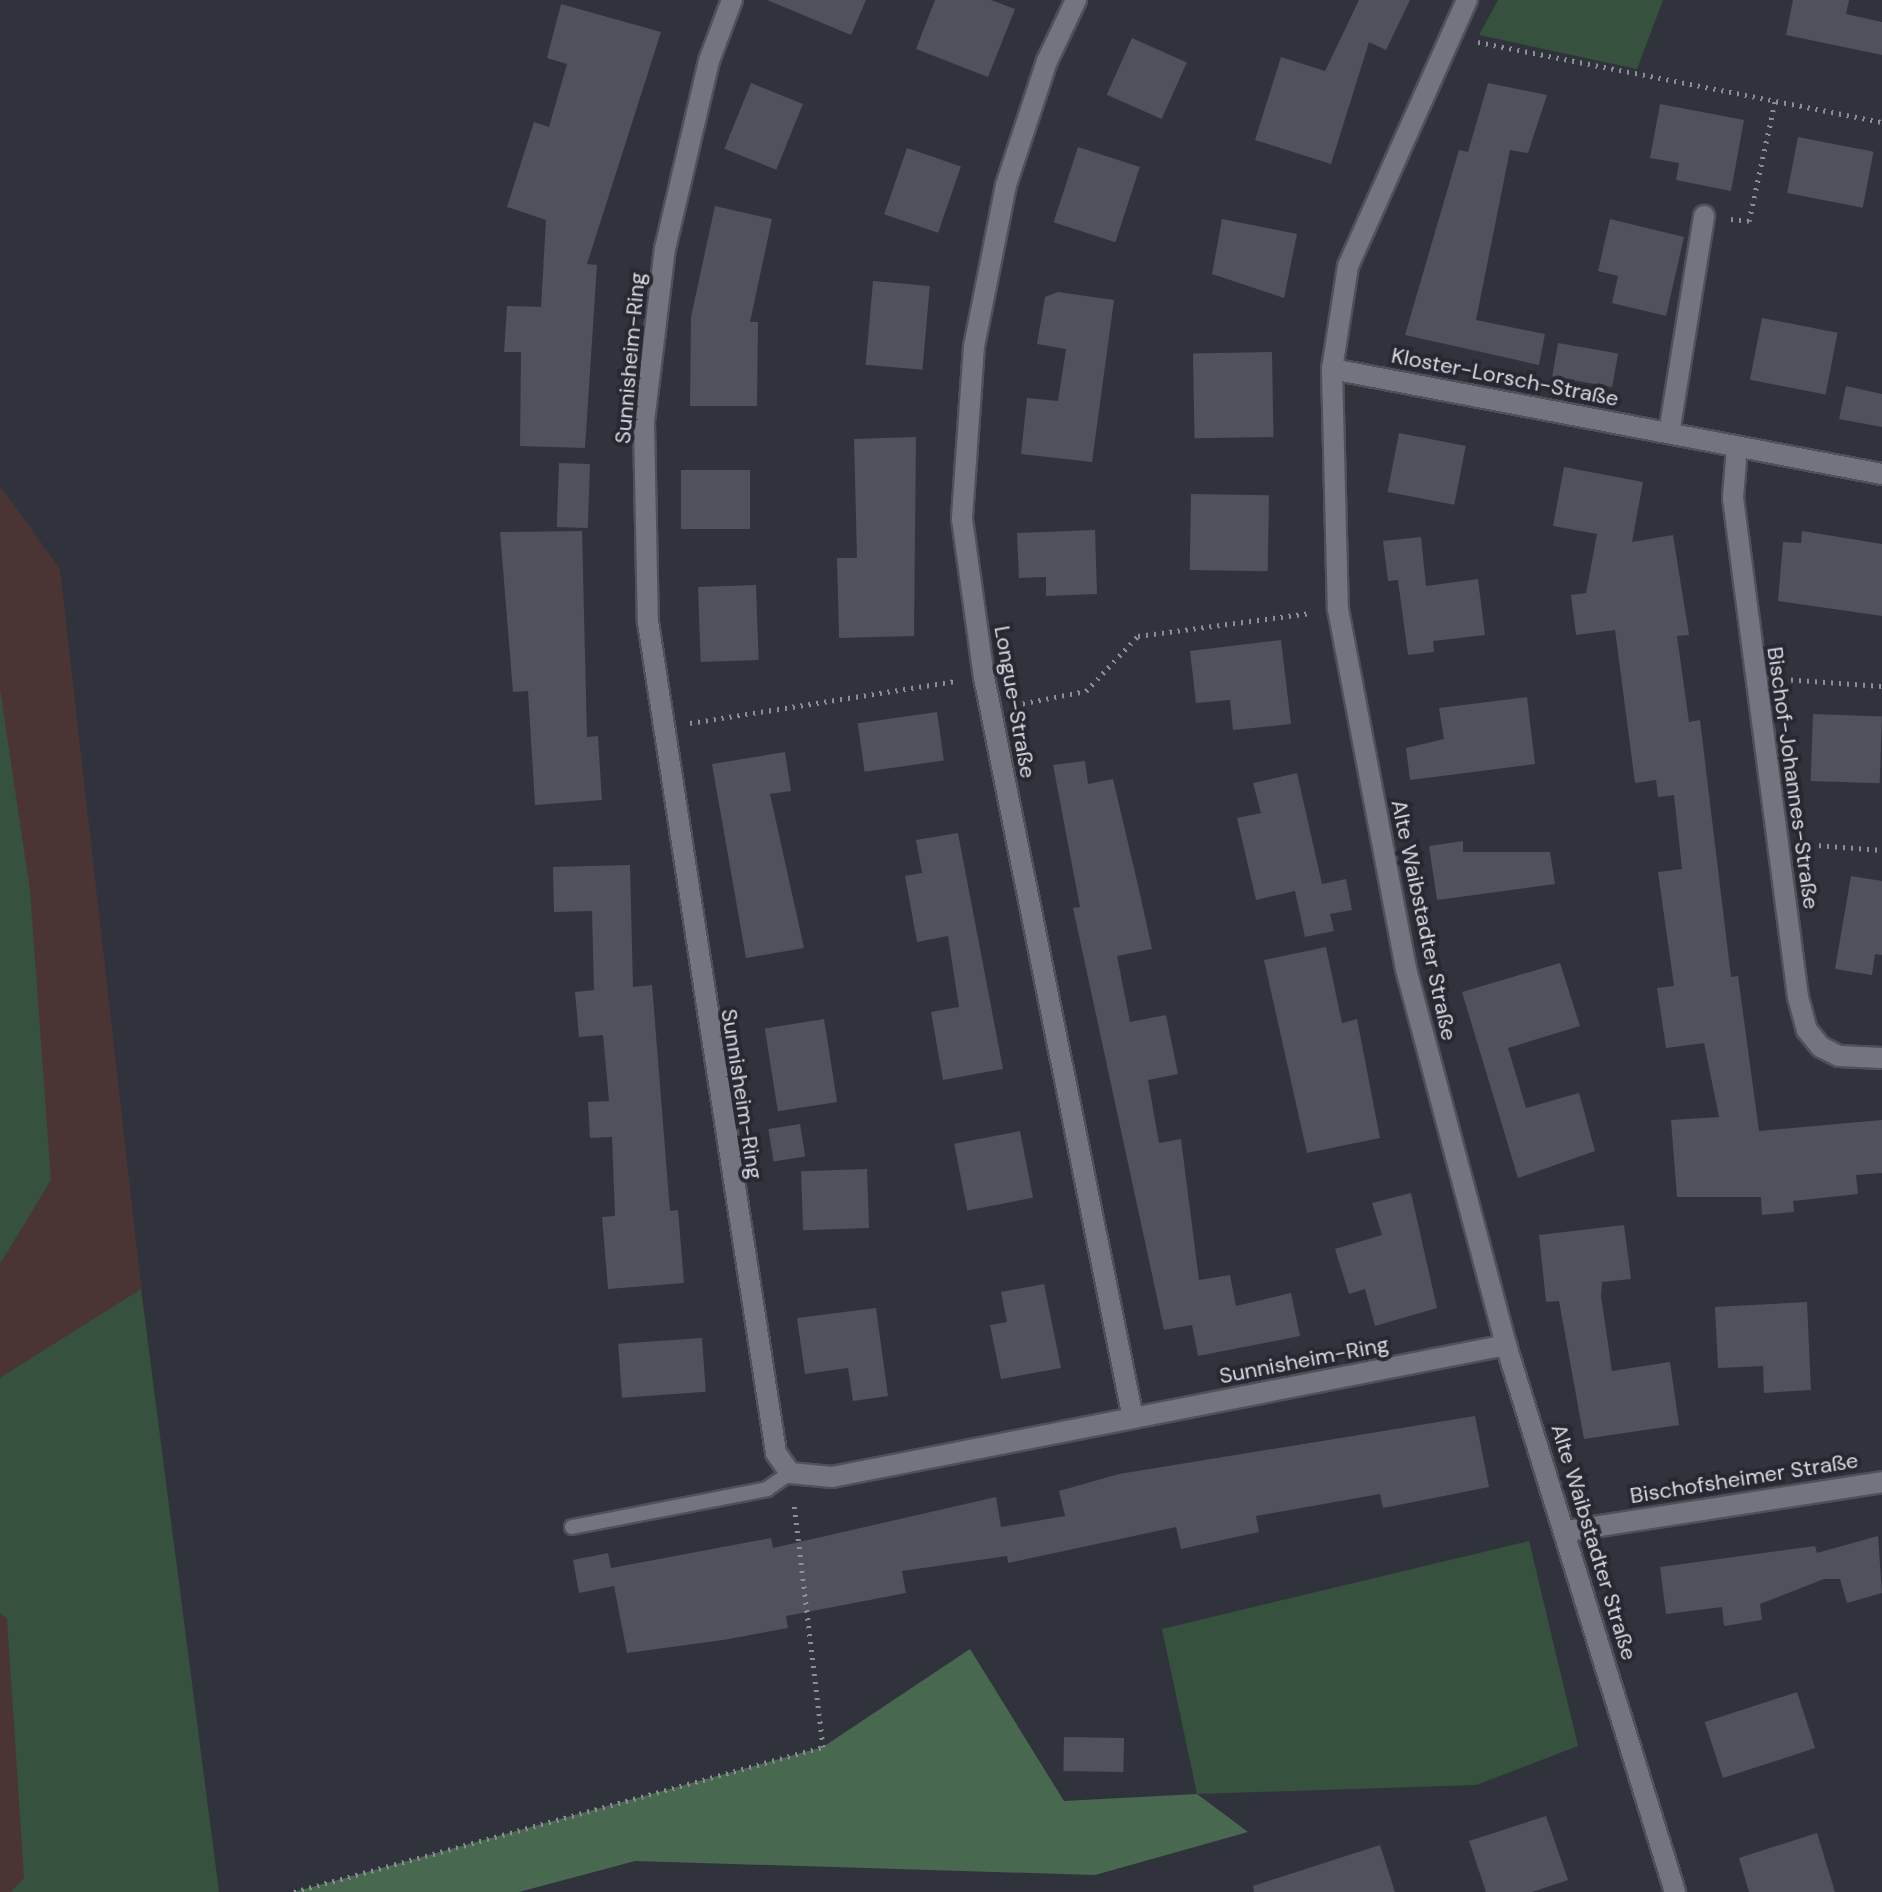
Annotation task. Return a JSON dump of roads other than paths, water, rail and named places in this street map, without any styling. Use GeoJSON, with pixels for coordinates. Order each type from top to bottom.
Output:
{"type":"FeatureCollection","features":[{"type":"Feature","properties":{"kind":"street","name":"Sunnisheim-Ring"},"geometry":{"type":"LineString","coordinates":[[732,0],[709,61],[665,248],[644,422],[648,622],[661,727],[770,1427],[790,1473],[832,1477],[1506,1345]]}},
{"type":"Feature","properties":{"kind":"street","name":"Longue-Straße"},"geometry":{"type":"LineString","coordinates":[[1076,0],[1047,61],[1006,185],[974,346],[962,519],[990,710],[1133,1418]]}},
{"type":"Feature","properties":{"kind":"street","name":"Alte Waibstadter Straße"},"geometry":{"type":"LineString","coordinates":[[1467,0],[1348,266],[1332,369],[1338,609],[1406,969],[1506,1345],[1567,1531],[1675,1892]]}},
{"type":"Feature","properties":{"kind":"street"},"geometry":{"type":"LineString","coordinates":[[1669,433],[1704,216]]}},
{"type":"Feature","properties":{"kind":"street","name":"Kloster-Lorsch-Straße"},"geometry":{"type":"LineString","coordinates":[[1332,369],[1882,474]]}},
{"type":"Feature","properties":{"kind":"street","name":"Bischof-Johannes-Straße"},"geometry":{"type":"LineString","coordinates":[[1737,447],[1733,498],[1754,677],[1807,1030],[1839,1056],[1882,1058]]}},
{"type":"Feature","properties":{"kind":"street","name":"Bischofsheimer Straße"},"geometry":{"type":"LineString","coordinates":[[1567,1531],[1882,1482]]}},
{"type":"Feature","properties":{"kind":"lane"},"geometry":{"type":"LineString","coordinates":[[572,1527],[767,1489],[790,1473]]}}]}
